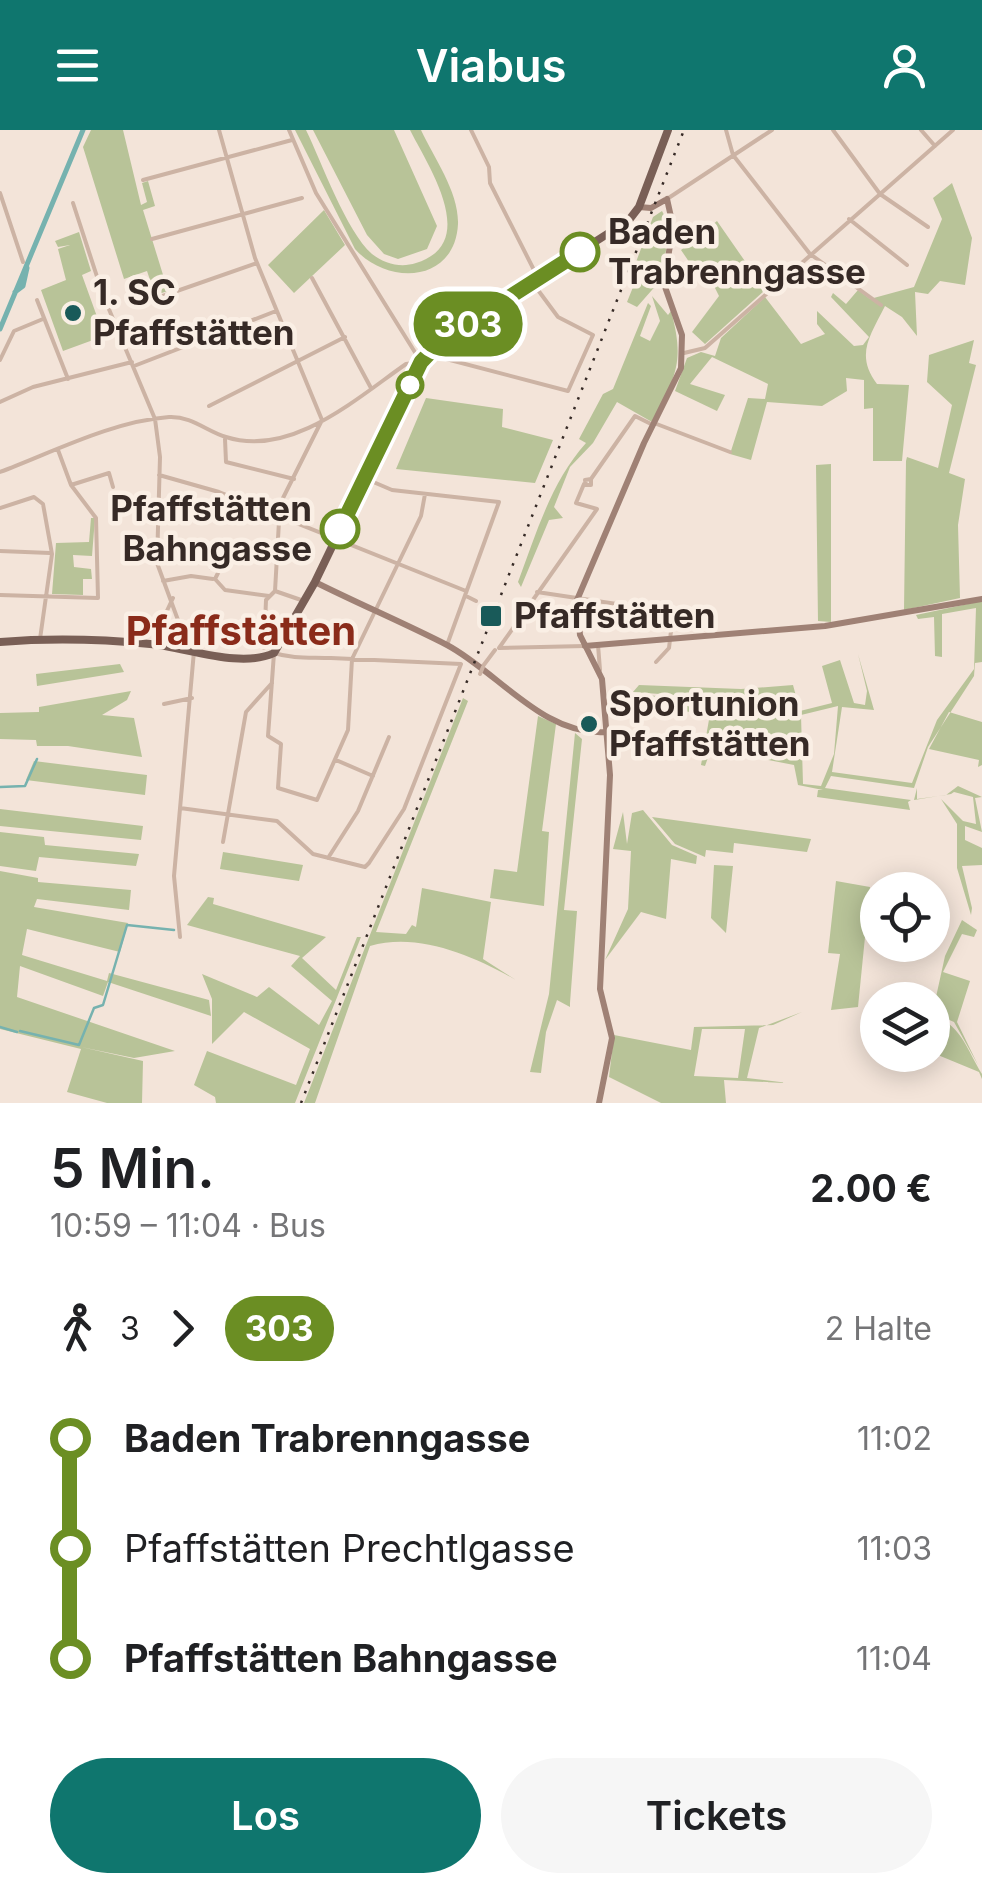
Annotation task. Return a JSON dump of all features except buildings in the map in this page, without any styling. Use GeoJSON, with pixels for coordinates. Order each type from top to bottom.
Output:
{"type":"FeatureCollection","features":[{"type":"Feature","properties":{"kind":"main road"},"geometry":{"type":"LineString","coordinates":[[0,642],[171,642],[256,658],[274,653],[315,582],[424,358],[442,340],[622,226],[640,204],[668,130]]}},
{"type":"Feature","properties":{"kind":"main road"},"geometry":{"type":"LineString","coordinates":[[600,1103],[612,1038],[600,998],[610,790],[600,670],[585,646],[577,600],[654,424],[678,379],[684,353],[664,284],[674,226],[667,199],[652,208],[640,204]]}},
{"type":"Feature","properties":{"kind":"main road"},"geometry":{"type":"LineString","coordinates":[[315,582],[447,646],[541,711],[577,729],[607,732]]}},
{"type":"Feature","properties":{"kind":"main road"},"geometry":{"type":"LineString","coordinates":[[585,646],[846,624],[982,599]]}},
{"type":"Feature","properties":{"kind":"street"},"geometry":{"type":"LineString","coordinates":[[219,130],[257,263],[322,420],[279,516],[275,591],[269,596],[264,648]]}},
{"type":"Feature","properties":{"kind":"street"},"geometry":{"type":"LineString","coordinates":[[289,130],[316,193],[424,358]]}},
{"type":"Feature","properties":{"kind":"street"},"geometry":{"type":"LineString","coordinates":[[0,472],[155,420],[181,418],[226,437],[278,440],[322,420],[406,364],[424,358],[568,391],[593,334],[558,317],[535,280],[490,183],[489,167],[471,130]]}},
{"type":"Feature","properties":{"kind":"street"},"geometry":{"type":"LineString","coordinates":[[726,130],[733,155],[810,254],[881,305]]}},
{"type":"Feature","properties":{"kind":"street"},"geometry":{"type":"LineString","coordinates":[[667,199],[772,130]]}},
{"type":"Feature","properties":{"kind":"street"},"geometry":{"type":"LineString","coordinates":[[833,130],[880,194],[928,228]]}},
{"type":"Feature","properties":{"kind":"street"},"geometry":{"type":"LineString","coordinates":[[921,130],[935,146]]}},
{"type":"Feature","properties":{"kind":"street"},"geometry":{"type":"LineString","coordinates":[[684,353],[705,348],[953,130]]}},
{"type":"Feature","properties":{"kind":"street"},"geometry":{"type":"LineString","coordinates":[[143,180],[292,140]]}},
{"type":"Feature","properties":{"kind":"street"},"geometry":{"type":"LineString","coordinates":[[0,193],[23,262]]}},
{"type":"Feature","properties":{"kind":"street"},"geometry":{"type":"LineString","coordinates":[[152,239],[302,198]]}},
{"type":"Feature","properties":{"kind":"street"},"geometry":{"type":"LineString","coordinates":[[73,203],[155,420],[158,564],[190,647],[192,698],[174,876],[180,937]]}},
{"type":"Feature","properties":{"kind":"street"},"geometry":{"type":"LineString","coordinates":[[849,220],[907,265]]}},
{"type":"Feature","properties":{"kind":"street"},"geometry":{"type":"LineString","coordinates":[[134,306],[257,263]]}},
{"type":"Feature","properties":{"kind":"street"},"geometry":{"type":"LineString","coordinates":[[312,278],[371,388]]}},
{"type":"Feature","properties":{"kind":"street"},"geometry":{"type":"LineString","coordinates":[[37,300],[68,379]]}},
{"type":"Feature","properties":{"kind":"street"},"geometry":{"type":"LineString","coordinates":[[0,402],[68,379],[133,364],[276,311]]}},
{"type":"Feature","properties":{"kind":"street"},"geometry":{"type":"LineString","coordinates":[[0,360],[14,330],[43,319]]}},
{"type":"Feature","properties":{"kind":"street"},"geometry":{"type":"LineString","coordinates":[[209,406],[345,337]]}},
{"type":"Feature","properties":{"kind":"street"},"geometry":{"type":"LineString","coordinates":[[585,646],[508,652],[499,648],[597,509],[576,503],[584,484],[635,416],[730,452]]}},
{"type":"Feature","properties":{"kind":"street"},"geometry":{"type":"LineString","coordinates":[[226,437],[226,462],[294,479]]}},
{"type":"Feature","properties":{"kind":"street"},"geometry":{"type":"LineString","coordinates":[[0,595],[98,598],[96,518],[71,486],[58,450]]}},
{"type":"Feature","properties":{"kind":"street"},"geometry":{"type":"LineString","coordinates":[[71,486],[109,474],[113,487]]}},
{"type":"Feature","properties":{"kind":"street"},"geometry":{"type":"LineString","coordinates":[[159,475],[220,492],[476,600]]}},
{"type":"Feature","properties":{"kind":"street"},"geometry":{"type":"LineString","coordinates":[[364,478],[392,490],[499,502],[447,646]]}},
{"type":"Feature","properties":{"kind":"street"},"geometry":{"type":"LineString","coordinates":[[180,808],[276,821],[313,854],[364,867],[404,810],[461,664],[352,659],[274,653],[268,736],[282,744],[278,788],[317,800],[348,730],[352,659],[421,516],[425,494]]}},
{"type":"Feature","properties":{"kind":"street"},"geometry":{"type":"LineString","coordinates":[[0,508],[34,497],[40,500],[52,554],[40,639]]}},
{"type":"Feature","properties":{"kind":"street"},"geometry":{"type":"LineString","coordinates":[[0,551],[52,554]]}},
{"type":"Feature","properties":{"kind":"street"},"geometry":{"type":"LineString","coordinates":[[211,568],[219,571],[215,579]]}},
{"type":"Feature","properties":{"kind":"street"},"geometry":{"type":"LineString","coordinates":[[163,581],[190,576],[215,579],[225,590],[269,596]]}},
{"type":"Feature","properties":{"kind":"street"},"geometry":{"type":"LineString","coordinates":[[275,591],[305,601]]}},
{"type":"Feature","properties":{"kind":"street"},"geometry":{"type":"LineString","coordinates":[[536,592],[703,617]]}},
{"type":"Feature","properties":{"kind":"street"},"geometry":{"type":"LineString","coordinates":[[171,642],[164,617],[173,598]]}},
{"type":"Feature","properties":{"kind":"street"},"geometry":{"type":"LineString","coordinates":[[656,662],[666,653],[673,614]]}},
{"type":"Feature","properties":{"kind":"street"},"geometry":{"type":"LineString","coordinates":[[598,644],[600,670]]}},
{"type":"Feature","properties":{"kind":"street"},"geometry":{"type":"LineString","coordinates":[[479,684],[482,670],[495,650]]}},
{"type":"Feature","properties":{"kind":"street"},"geometry":{"type":"LineString","coordinates":[[223,842],[246,712],[272,683]]}},
{"type":"Feature","properties":{"kind":"street"},"geometry":{"type":"LineString","coordinates":[[264,691],[271,692]]}},
{"type":"Feature","properties":{"kind":"street"},"geometry":{"type":"LineString","coordinates":[[164,704],[192,698]]}},
{"type":"Feature","properties":{"kind":"street"},"geometry":{"type":"LineString","coordinates":[[328,858],[373,776],[389,737]]}},
{"type":"Feature","properties":{"kind":"street"},"geometry":{"type":"LineString","coordinates":[[336,760],[373,776]]}},
{"type":"Feature","properties":{"kind":"green space"},"geometry":{"type":"Polygon","coordinates":[[[91,130],[123,130],[141,205],[147,202],[142,183],[148,181],[155,206],[143,210],[168,291],[155,295],[147,271],[124,279],[83,147],[91,130]]]}},
{"type":"Feature","properties":{"kind":"green space"},"geometry":{"type":"Polygon","coordinates":[[[295,130],[306,130],[362,243],[382,260],[405,265],[435,253],[445,239],[444,202],[410,130],[421,130],[450,188],[457,212],[454,244],[445,258],[433,268],[401,273],[369,261],[355,249],[295,130]]]}},
{"type":"Feature","properties":{"kind":"green space"},"geometry":{"type":"Polygon","coordinates":[[[313,130],[394,130],[437,226],[427,249],[398,259],[384,254],[367,235],[313,130]]]}},
{"type":"Feature","properties":{"kind":"green space"},"geometry":{"type":"Polygon","coordinates":[[[952,183],[972,238],[965,285],[940,281],[928,294],[915,292],[917,336],[902,317],[885,306],[867,345],[867,364],[877,384],[909,385],[902,461],[873,461],[873,408],[864,409],[864,380],[846,378],[847,391],[822,406],[767,402],[751,460],[730,454],[748,398],[765,399],[768,384],[712,357],[690,384],[725,395],[717,411],[675,391],[687,358],[701,352],[715,356],[721,338],[765,297],[801,344],[825,334],[817,324],[817,311],[854,346],[863,345],[869,337],[831,297],[833,293],[846,304],[858,290],[870,299],[914,287],[942,219],[933,198],[952,183]]]}},
{"type":"Feature","properties":{"kind":"green space"},"geometry":{"type":"Polygon","coordinates":[[[324,210],[345,245],[294,293],[268,265],[324,210]]]}},
{"type":"Feature","properties":{"kind":"green space"},"geometry":{"type":"Polygon","coordinates":[[[662,211],[671,228],[659,282],[637,307],[627,302],[642,265],[636,262],[653,217],[662,211]]]}},
{"type":"Feature","properties":{"kind":"green space"},"geometry":{"type":"Polygon","coordinates":[[[717,221],[765,290],[705,344],[692,332],[719,296],[705,268],[698,275],[681,250],[717,221]]]}},
{"type":"Feature","properties":{"kind":"green space","name":"1. SC Pfaffstätten"},"geometry":{"type":"Polygon","coordinates":[[[79,232],[91,271],[82,275],[104,336],[63,351],[41,290],[66,280],[58,249],[70,245],[58,247],[55,241],[79,232]]]}},
{"type":"Feature","properties":{"kind":"green space"},"geometry":{"type":"Polygon","coordinates":[[[652,296],[668,315],[671,311],[675,329],[676,368],[667,392],[652,422],[617,402],[593,443],[570,467],[554,507],[563,518],[549,520],[521,587],[518,582],[546,509],[563,474],[586,443],[579,439],[603,394],[613,389],[648,303],[651,306],[640,336],[650,341],[660,321],[652,296]]]}},
{"type":"Feature","properties":{"kind":"green space"},"geometry":{"type":"Polygon","coordinates":[[[974,340],[969,363],[976,365],[949,473],[965,479],[958,525],[960,598],[904,610],[906,461],[907,457],[938,468],[952,405],[927,382],[929,355],[974,340]]]}},
{"type":"Feature","properties":{"kind":"green space"},"geometry":{"type":"Polygon","coordinates":[[[426,398],[503,409],[502,427],[553,440],[535,483],[396,469],[426,398]]]}},
{"type":"Feature","properties":{"kind":"green space"},"geometry":{"type":"Polygon","coordinates":[[[831,464],[831,622],[818,621],[816,465],[831,464]]]}},
{"type":"Feature","properties":{"kind":"green space"},"geometry":{"type":"Polygon","coordinates":[[[91,518],[95,518],[92,556],[73,555],[74,567],[91,569],[92,579],[83,579],[83,595],[52,594],[56,543],[89,542],[91,518]]]}},
{"type":"Feature","properties":{"kind":"green space"},"geometry":{"type":"Polygon","coordinates":[[[982,601],[982,662],[975,663],[974,676],[928,747],[914,788],[831,776],[825,788],[911,800],[910,810],[817,797],[818,790],[823,790],[798,785],[794,765],[711,749],[705,766],[701,765],[710,714],[625,705],[631,694],[735,702],[796,698],[800,711],[832,703],[822,666],[840,660],[854,703],[865,705],[867,691],[858,654],[874,710],[842,707],[832,772],[912,783],[937,720],[974,669],[976,608],[942,614],[942,657],[935,656],[934,617],[918,619],[916,615],[982,601]],[[838,706],[801,715],[803,784],[821,786],[834,754],[838,706]]]}},
{"type":"Feature","properties":{"kind":"green space"},"geometry":{"type":"Polygon","coordinates":[[[120,664],[124,672],[37,686],[36,674],[120,664]]]}},
{"type":"Feature","properties":{"kind":"green space"},"geometry":{"type":"Polygon","coordinates":[[[639,685],[741,689],[793,685],[796,696],[740,700],[633,692],[639,685]]]}},
{"type":"Feature","properties":{"kind":"green space"},"geometry":{"type":"Polygon","coordinates":[[[131,691],[127,700],[102,715],[134,718],[142,757],[68,746],[37,746],[36,740],[0,739],[0,713],[39,712],[39,707],[131,691]]]}},
{"type":"Feature","properties":{"kind":"green space"},"geometry":{"type":"Polygon","coordinates":[[[463,698],[468,701],[376,932],[406,934],[412,925],[416,927],[422,888],[491,902],[483,959],[516,980],[464,955],[426,944],[389,942],[370,946],[315,1103],[304,1103],[463,698]]]}},
{"type":"Feature","properties":{"kind":"green space"},"geometry":{"type":"Polygon","coordinates":[[[949,712],[982,722],[982,765],[978,767],[979,760],[929,749],[949,712]]]}},
{"type":"Feature","properties":{"kind":"green space"},"geometry":{"type":"Polygon","coordinates":[[[538,716],[556,724],[542,831],[549,832],[544,906],[490,898],[494,869],[517,872],[538,716]]]}},
{"type":"Feature","properties":{"kind":"green space"},"geometry":{"type":"Polygon","coordinates":[[[575,733],[582,739],[564,910],[577,911],[570,1007],[557,1000],[546,1032],[541,1073],[530,1072],[549,994],[575,733]]]}},
{"type":"Feature","properties":{"kind":"green space"},"geometry":{"type":"Polygon","coordinates":[[[34,761],[147,775],[145,795],[26,780],[34,761]]]}},
{"type":"Feature","properties":{"kind":"green space"},"geometry":{"type":"Polygon","coordinates":[[[958,786],[982,797],[975,798],[982,832],[965,826],[965,840],[982,848],[982,865],[962,866],[971,915],[957,868],[957,824],[941,799],[963,821],[976,824],[973,797],[954,792],[946,795],[958,786]]]}},
{"type":"Feature","properties":{"kind":"green space"},"geometry":{"type":"Polygon","coordinates":[[[0,809],[143,826],[141,840],[0,826],[0,809]]]}},
{"type":"Feature","properties":{"kind":"green space"},"geometry":{"type":"Polygon","coordinates":[[[643,810],[672,845],[697,856],[696,864],[671,859],[666,919],[641,912],[605,960],[628,909],[631,851],[613,849],[623,812],[627,844],[632,813],[643,810]]]}},
{"type":"Feature","properties":{"kind":"green space"},"geometry":{"type":"Polygon","coordinates":[[[652,817],[811,839],[807,852],[734,843],[733,853],[706,850],[705,857],[675,844],[652,817]]]}},
{"type":"Feature","properties":{"kind":"green space"},"geometry":{"type":"Polygon","coordinates":[[[0,832],[44,837],[45,845],[139,854],[136,866],[39,857],[36,871],[0,866],[0,832]]]}},
{"type":"Feature","properties":{"kind":"green space"},"geometry":{"type":"Polygon","coordinates":[[[223,852],[303,865],[299,881],[220,869],[223,852]]]}},
{"type":"Feature","properties":{"kind":"green space"},"geometry":{"type":"Polygon","coordinates":[[[714,865],[733,866],[726,933],[711,918],[714,865]]]}},
{"type":"Feature","properties":{"kind":"green space"},"geometry":{"type":"Polygon","coordinates":[[[0,871],[38,878],[38,882],[131,890],[129,910],[37,899],[34,907],[128,923],[120,952],[27,929],[22,955],[107,981],[109,973],[209,1000],[211,1016],[108,982],[103,996],[20,966],[17,997],[175,1051],[134,1058],[81,1047],[143,1061],[142,1103],[107,1103],[67,1092],[81,1049],[0,1029],[0,871]]]}},
{"type":"Feature","properties":{"kind":"green space"},"geometry":{"type":"Polygon","coordinates":[[[836,881],[860,885],[862,962],[858,1007],[831,1010],[840,954],[828,953],[836,881]]]}},
{"type":"Feature","properties":{"kind":"green space"},"geometry":{"type":"Polygon","coordinates":[[[208,897],[214,898],[213,904],[326,937],[302,958],[336,990],[357,937],[361,937],[295,1103],[216,1103],[215,1097],[194,1085],[207,1051],[296,1085],[310,1049],[244,1012],[212,1044],[212,999],[202,974],[257,997],[269,987],[319,1025],[332,1001],[291,966],[300,956],[187,925],[208,897]]]}},
{"type":"Feature","properties":{"kind":"green space"},"geometry":{"type":"Polygon","coordinates":[[[962,920],[977,930],[974,937],[962,934],[950,958],[950,945],[962,920]]]}},
{"type":"Feature","properties":{"kind":"green space"},"geometry":{"type":"Polygon","coordinates":[[[944,962],[948,962],[943,972],[970,981],[957,1022],[978,1065],[950,1020],[950,982],[939,982],[944,962]]]}},
{"type":"Feature","properties":{"kind":"green space"},"geometry":{"type":"Polygon","coordinates":[[[950,1024],[968,1048],[982,1074],[982,1079],[979,1072],[950,1060],[950,1024]]]}},
{"type":"Feature","properties":{"kind":"green space"},"geometry":{"type":"Polygon","coordinates":[[[767,1025],[759,1028],[747,1078],[788,1083],[724,1080],[726,1103],[661,1103],[609,1077],[614,1035],[691,1050],[694,1027],[767,1025]],[[702,1029],[694,1076],[738,1078],[745,1029],[702,1029]]]}},
{"type":"Feature","properties":{"kind":"waterway"},"geometry":{"type":"LineString","coordinates":[[0,329],[83,130]]}},
{"type":"Feature","properties":{"kind":"waterway"},"geometry":{"type":"LineString","coordinates":[[15,292],[23,286],[27,268]]}},
{"type":"Feature","properties":{"kind":"waterway"},"geometry":{"type":"LineString","coordinates":[[0,787],[25,786],[37,759]]}},
{"type":"Feature","properties":{"kind":"waterway"},"geometry":{"type":"LineString","coordinates":[[20,1031],[79,1045],[94,1008],[103,1005],[127,925],[174,930]]}},
{"type":"Feature","properties":{"kind":"waterway"},"geometry":{"type":"LineString","coordinates":[[0,1027],[17,1032]]}},
{"type":"Feature","properties":{"kind":"railway"},"geometry":{"type":"LineString","coordinates":[[301,1103],[684,130]]}},
{"type":"Feature","properties":{"kind":"bus line","name":"303"},"geometry":{"type":"LineString","coordinates":[[340,529],[421,362],[442,340],[580,252]]}},
{"type":"Feature","properties":{"kind":"place","name":"Baden Trabrenngasse"},"geometry":{"type":"Point","coordinates":[580,252]}},
{"type":"Feature","properties":{"kind":"place","name":"1. SC Pfaffstätten"},"geometry":{"type":"Point","coordinates":[73,313]}},
{"type":"Feature","properties":{"kind":"place","name":"Pfaffstätten Bahngasse"},"geometry":{"type":"Point","coordinates":[340,529]}},
{"type":"Feature","properties":{"kind":"place","name":"Pfaffstätten"},"geometry":{"type":"Point","coordinates":[491,616]}},
{"type":"Feature","properties":{"kind":"place","name":"Sportunion Pfaffstätten"},"geometry":{"type":"Point","coordinates":[589,724]}},
{"type":"Feature","properties":{"kind":"district","name":"Pfaffstätten"},"geometry":{"type":"Point","coordinates":[241,631]}}]}
